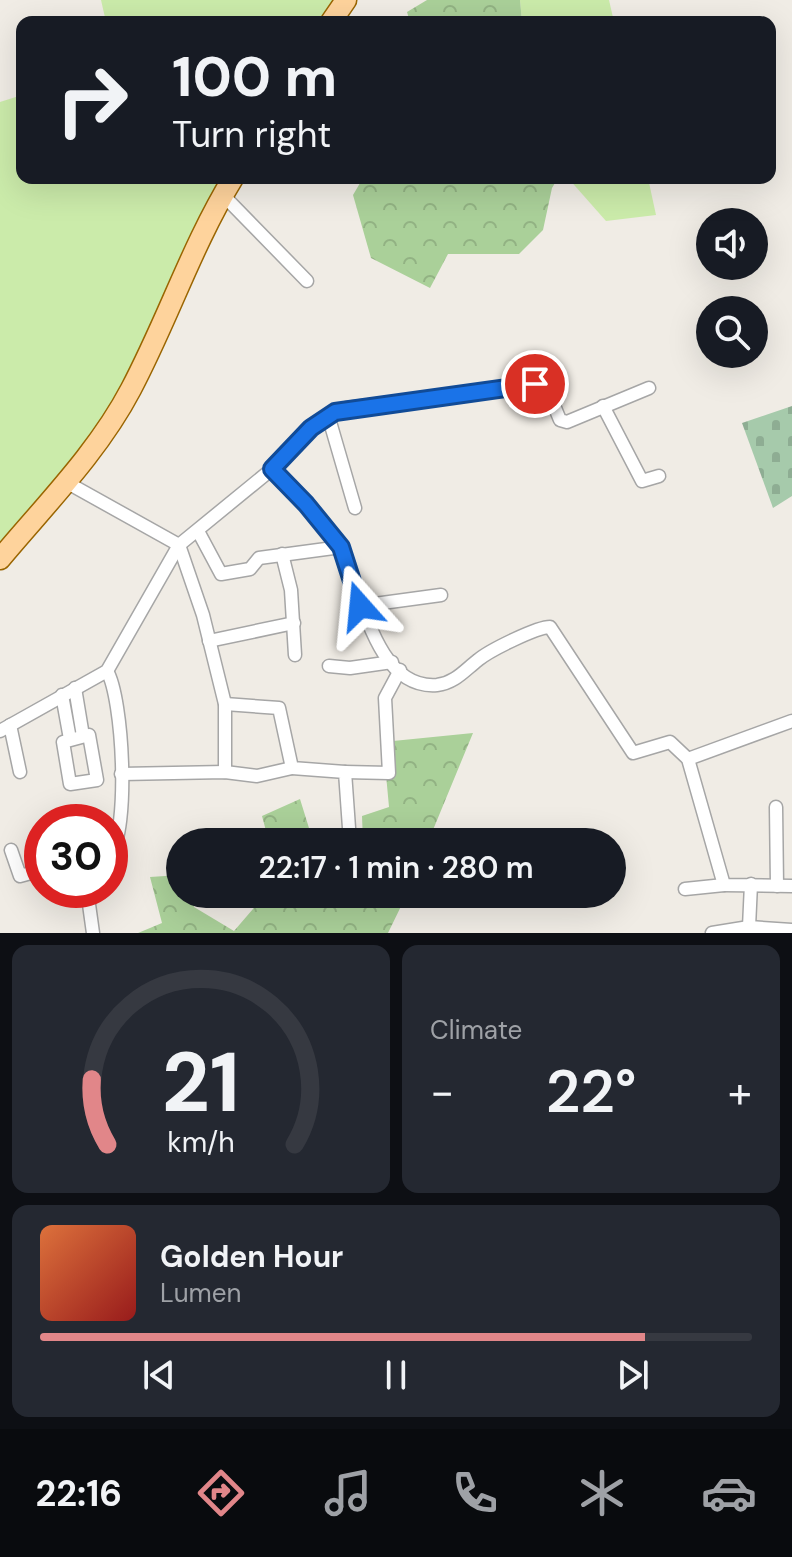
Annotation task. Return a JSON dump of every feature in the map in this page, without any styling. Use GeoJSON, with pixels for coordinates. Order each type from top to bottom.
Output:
{"type":"FeatureCollection","features":[{"type":"Feature","properties":{"kind":"main road"},"geometry":{"type":"LineString","coordinates":[[0,559],[105,432],[131,388],[189,258],[228,186]]}},
{"type":"Feature","properties":{"kind":"street"},"geometry":{"type":"LineString","coordinates":[[228,186],[307,281]]}},
{"type":"Feature","properties":{"kind":"street"},"geometry":{"type":"LineString","coordinates":[[20,772],[5,728],[107,671],[179,545],[272,469],[311,428],[328,415],[347,408],[540,384],[545,387],[563,422],[649,388]]}},
{"type":"Feature","properties":{"kind":"street"},"geometry":{"type":"LineString","coordinates":[[603,406],[642,481],[659,476]]}},
{"type":"Feature","properties":{"kind":"street"},"geometry":{"type":"LineString","coordinates":[[328,415],[355,508]]}},
{"type":"Feature","properties":{"kind":"street"},"geometry":{"type":"LineString","coordinates":[[272,469],[341,547],[360,606],[374,636],[396,666],[417,682],[442,684],[454,680],[480,658],[548,626],[633,753],[670,742],[688,759],[724,885]]}},
{"type":"Feature","properties":{"kind":"street"},"geometry":{"type":"LineString","coordinates":[[66,482],[179,545],[225,704],[225,772]]}},
{"type":"Feature","properties":{"kind":"street"},"geometry":{"type":"LineString","coordinates":[[198,531],[221,574],[249,570],[256,559],[341,547]]}},
{"type":"Feature","properties":{"kind":"street"},"geometry":{"type":"LineString","coordinates":[[282,554],[291,590],[295,655]]}},
{"type":"Feature","properties":{"kind":"street"},"geometry":{"type":"LineString","coordinates":[[360,606],[441,595]]}},
{"type":"Feature","properties":{"kind":"street"},"geometry":{"type":"LineString","coordinates":[[209,641],[294,623]]}},
{"type":"Feature","properties":{"kind":"street"},"geometry":{"type":"LineString","coordinates":[[329,666],[396,666]]}},
{"type":"Feature","properties":{"kind":"street"},"geometry":{"type":"LineString","coordinates":[[121,774],[225,772],[257,776],[292,768],[389,773],[385,698],[396,666]]}},
{"type":"Feature","properties":{"kind":"street"},"geometry":{"type":"LineString","coordinates":[[107,671],[117,696],[121,804]]}},
{"type":"Feature","properties":{"kind":"street"},"geometry":{"type":"LineString","coordinates":[[62,695],[76,738],[75,688]]}},
{"type":"Feature","properties":{"kind":"street"},"geometry":{"type":"LineString","coordinates":[[225,704],[279,708],[292,768]]}},
{"type":"Feature","properties":{"kind":"street"},"geometry":{"type":"LineString","coordinates":[[688,759],[792,721]]}},
{"type":"Feature","properties":{"kind":"street"},"geometry":{"type":"LineString","coordinates":[[345,772],[349,828]]}},
{"type":"Feature","properties":{"kind":"street"},"geometry":{"type":"LineString","coordinates":[[776,807],[777,886]]}},
{"type":"Feature","properties":{"kind":"street"},"geometry":{"type":"LineString","coordinates":[[11,850],[20,876],[24,875]]}},
{"type":"Feature","properties":{"kind":"street"},"geometry":{"type":"LineString","coordinates":[[749,927],[751,884]]}},
{"type":"Feature","properties":{"kind":"street"},"geometry":{"type":"LineString","coordinates":[[685,889],[751,884],[792,886]]}},
{"type":"Feature","properties":{"kind":"street"},"geometry":{"type":"LineString","coordinates":[[90,908],[93,933]]}},
{"type":"Feature","properties":{"kind":"street"},"geometry":{"type":"LineString","coordinates":[[712,933],[749,927],[792,930]]}},
{"type":"Feature","properties":{"kind":"green space"},"geometry":{"type":"Polygon","coordinates":[[[101,0],[342,0],[333,16],[105,16],[101,0]]]}},
{"type":"Feature","properties":{"kind":"green space"},"geometry":{"type":"Polygon","coordinates":[[[427,0],[520,0],[521,16],[408,16],[407,12],[427,0]]]}},
{"type":"Feature","properties":{"kind":"green space"},"geometry":{"type":"Polygon","coordinates":[[[520,0],[609,0],[613,16],[521,16],[520,0]]]}},
{"type":"Feature","properties":{"kind":"green space"},"geometry":{"type":"Polygon","coordinates":[[[16,97],[16,184],[231,184],[151,356],[0,562],[0,102],[16,97]]]}},
{"type":"Feature","properties":{"kind":"green space"},"geometry":{"type":"Polygon","coordinates":[[[359,184],[554,184],[543,230],[519,254],[448,254],[430,288],[371,258],[353,195],[359,184]]]}},
{"type":"Feature","properties":{"kind":"green space"},"geometry":{"type":"Polygon","coordinates":[[[573,184],[649,184],[656,215],[606,221],[573,184]]]}},
{"type":"Feature","properties":{"kind":"green space"},"geometry":{"type":"Polygon","coordinates":[[[792,406],[792,496],[773,508],[742,423],[792,406]]]}},
{"type":"Feature","properties":{"kind":"green space"},"geometry":{"type":"Polygon","coordinates":[[[473,733],[434,828],[362,828],[362,816],[389,807],[383,742],[473,733]]]}},
{"type":"Feature","properties":{"kind":"green space"},"geometry":{"type":"Polygon","coordinates":[[[300,799],[309,828],[265,828],[262,816],[300,799]]]}},
{"type":"Feature","properties":{"kind":"green space"},"geometry":{"type":"Polygon","coordinates":[[[166,876],[166,908],[196,908],[234,931],[254,908],[400,908],[388,933],[138,933],[162,923],[150,877],[166,876]]]}},
{"type":"Feature","properties":{"kind":"route"},"geometry":{"type":"LineString","coordinates":[[360,606],[341,547],[272,469],[311,428],[347,408],[535,384]]}}]}
